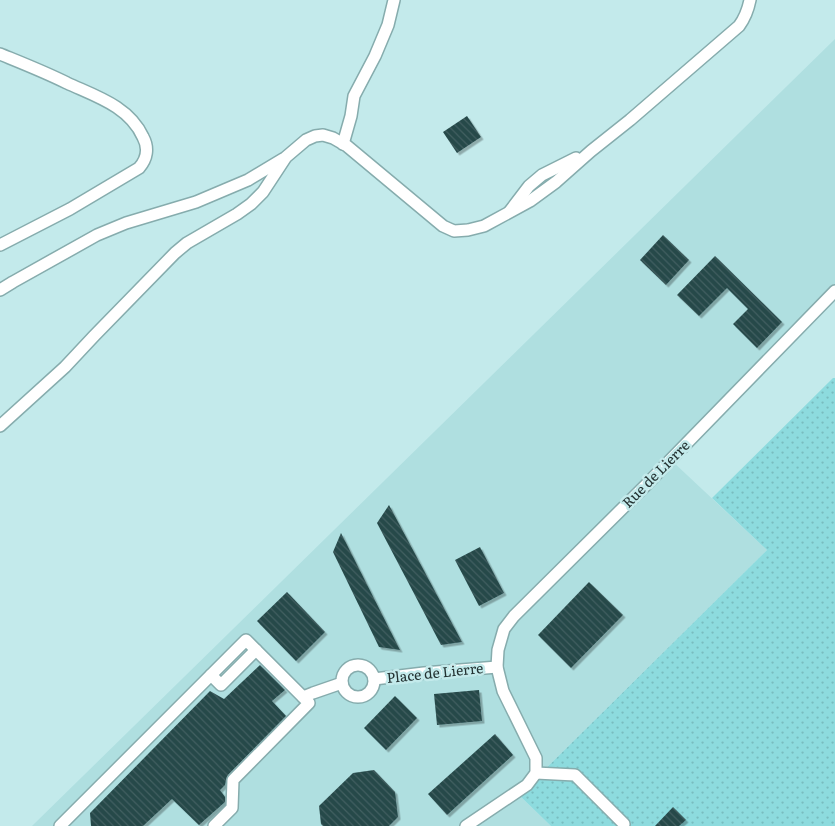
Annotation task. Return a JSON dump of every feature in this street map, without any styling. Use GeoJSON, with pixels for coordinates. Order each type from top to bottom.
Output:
{"type":"FeatureCollection","features":[{"type":"Feature","properties":{"kind":"street"},"geometry":{"type":"LineString","coordinates":[[343,144],[354,96],[375,56],[388,25],[394,0]]}},
{"type":"Feature","properties":{"kind":"street"},"geometry":{"type":"LineString","coordinates":[[0,290],[97,235],[126,222],[205,198],[248,180],[286,157],[306,140],[315,136],[324,135],[343,144],[443,226],[454,231],[484,226],[530,201],[556,182],[630,120],[739,26],[746,14],[750,0]]}},
{"type":"Feature","properties":{"kind":"street"},"geometry":{"type":"LineString","coordinates":[[0,54],[113,104],[129,116],[139,127],[146,142],[147,152],[145,161],[139,168],[70,209],[0,244]]}},
{"type":"Feature","properties":{"kind":"street"},"geometry":{"type":"LineString","coordinates":[[0,426],[65,367],[175,253],[187,243],[251,204],[263,192],[286,157]]}},
{"type":"Feature","properties":{"kind":"street","name":"Rue de Lierre"},"geometry":{"type":"LineString","coordinates":[[497,667],[498,650],[504,629],[514,616],[835,291]]}},
{"type":"Feature","properties":{"kind":"street"},"geometry":{"type":"LineString","coordinates":[[60,826],[246,640],[309,704],[233,780],[232,808],[214,826]]}},
{"type":"Feature","properties":{"kind":"street","name":"Place de Lierre"},"geometry":{"type":"LineString","coordinates":[[360,665],[365,667],[373,674],[374,685],[372,690],[369,694],[359,698],[349,695],[342,683],[346,671],[354,666],[360,665]]}},
{"type":"Feature","properties":{"kind":"street"},"geometry":{"type":"LineString","coordinates":[[466,826],[528,785],[536,773],[536,758],[504,692],[497,667]]}},
{"type":"Feature","properties":{"kind":"street","name":"Place de Lierre"},"geometry":{"type":"LineString","coordinates":[[374,679],[497,667]]}},
{"type":"Feature","properties":{"kind":"street"},"geometry":{"type":"LineString","coordinates":[[303,697],[342,683]]}},
{"type":"Feature","properties":{"kind":"street"},"geometry":{"type":"LineString","coordinates":[[536,773],[575,775],[624,824]]}},
{"type":"Feature","properties":{"kind":"shaded area"},"geometry":{"type":"Polygon","coordinates":[[[835,39],[835,295],[671,460],[767,550],[519,795],[551,826],[32,826],[835,39]]]}},
{"type":"Feature","properties":{"kind":"shaded area"},"geometry":{"type":"Polygon","coordinates":[[[835,378],[835,826],[551,826],[519,795],[767,550],[712,498],[835,378]]]}},
{"type":"Feature","properties":{"kind":"building"},"geometry":{"type":"Polygon","coordinates":[[[467,116],[481,137],[457,153],[443,132],[467,116]]]}},
{"type":"Feature","properties":{"kind":"building"},"geometry":{"type":"Polygon","coordinates":[[[663,235],[689,260],[666,285],[640,260],[663,235]]]}},
{"type":"Feature","properties":{"kind":"building"},"geometry":{"type":"Polygon","coordinates":[[[715,256],[782,322],[757,348],[733,324],[748,309],[727,288],[699,316],[677,295],[715,256]]]}},
{"type":"Feature","properties":{"kind":"building"},"geometry":{"type":"Polygon","coordinates":[[[389,505],[462,642],[441,645],[377,523],[389,505]]]}},
{"type":"Feature","properties":{"kind":"building"},"geometry":{"type":"Polygon","coordinates":[[[341,533],[400,650],[379,647],[333,552],[341,533]]]}},
{"type":"Feature","properties":{"kind":"building"},"geometry":{"type":"Polygon","coordinates":[[[480,547],[504,593],[479,606],[455,560],[480,547]]]}},
{"type":"Feature","properties":{"kind":"building"},"geometry":{"type":"Polygon","coordinates":[[[589,582],[623,615],[571,668],[538,635],[589,582]]]}},
{"type":"Feature","properties":{"kind":"building"},"geometry":{"type":"Polygon","coordinates":[[[287,592],[325,632],[296,661],[257,621],[287,592]]]}},
{"type":"Feature","properties":{"kind":"building"},"geometry":{"type":"Polygon","coordinates":[[[260,665],[285,690],[272,701],[286,716],[228,775],[225,785],[220,790],[225,797],[225,802],[199,825],[172,799],[143,826],[91,826],[90,813],[210,691],[224,699],[260,665]]]}},
{"type":"Feature","properties":{"kind":"building"},"geometry":{"type":"Polygon","coordinates":[[[479,690],[482,721],[437,725],[434,694],[479,690]]]}},
{"type":"Feature","properties":{"kind":"building"},"geometry":{"type":"Polygon","coordinates":[[[395,696],[417,718],[386,750],[364,728],[395,696]]]}},
{"type":"Feature","properties":{"kind":"building"},"geometry":{"type":"Polygon","coordinates":[[[495,734],[513,755],[447,815],[428,794],[495,734]]]}},
{"type":"Feature","properties":{"kind":"building"},"geometry":{"type":"Polygon","coordinates":[[[374,770],[395,792],[398,817],[389,826],[323,826],[321,824],[319,806],[353,773],[374,770]]]}},
{"type":"Feature","properties":{"kind":"building"},"geometry":{"type":"Polygon","coordinates":[[[673,807],[686,820],[679,826],[655,826],[673,807]]]}}]}
